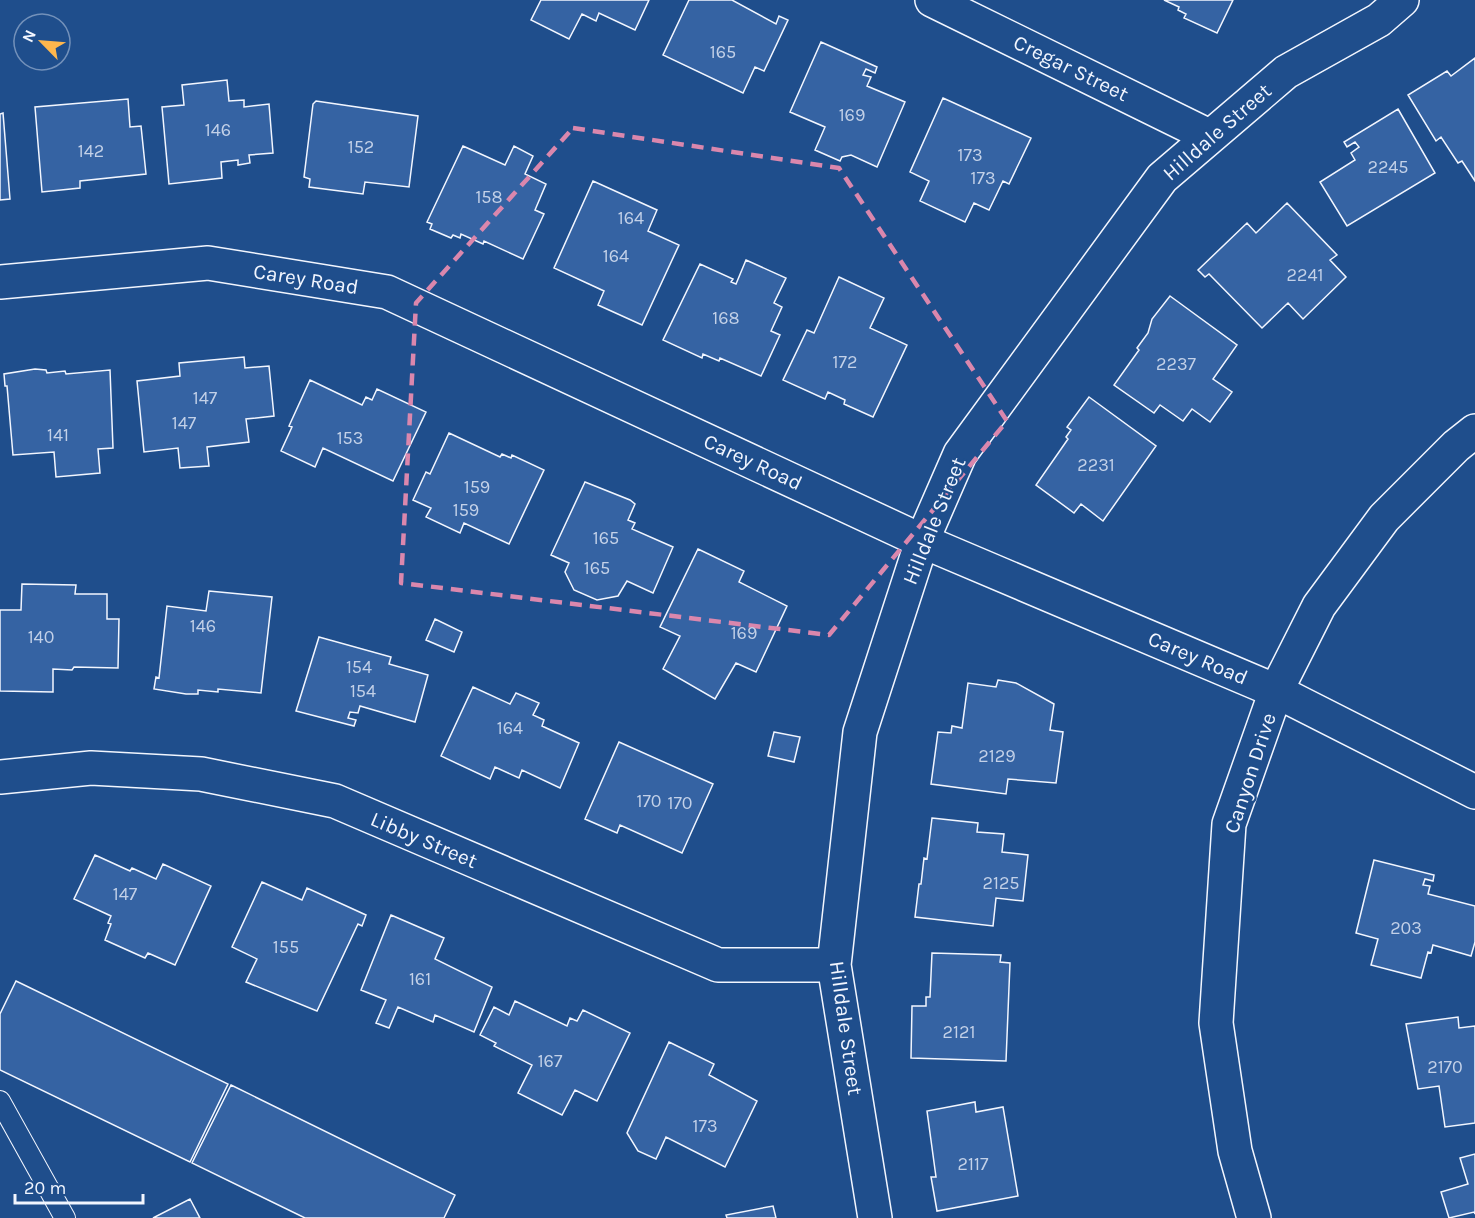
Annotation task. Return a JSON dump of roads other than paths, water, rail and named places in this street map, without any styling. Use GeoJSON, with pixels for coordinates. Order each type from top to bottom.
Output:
{"type":"FeatureCollection","features":[{"type":"Feature","properties":{"kind":"street","name":"Cregar Street"},"geometry":{"type":"LineString","coordinates":[[932,0],[1209,136]]}},
{"type":"Feature","properties":{"kind":"street","name":"Hilldale Street"},"geometry":{"type":"LineString","coordinates":[[875,1218],[834,965],[860,732],[922,541],[960,454],[1162,178],[1286,72],[1379,20],[1402,0]]}},
{"type":"Feature","properties":{"kind":"street","name":"Carey Road"},"geometry":{"type":"LineString","coordinates":[[0,282],[208,263],[387,292],[922,541],[1276,691],[1475,792]]}},
{"type":"Feature","properties":{"kind":"street","name":"Canyon Drive"},"geometry":{"type":"LineString","coordinates":[[1254,1218],[1234,1151],[1216,1023],[1229,824],[1276,691],[1319,606],[1384,518],[1456,446],[1475,432]]}},
{"type":"Feature","properties":{"kind":"street","name":"Libby Street"},"geometry":{"type":"LineString","coordinates":[[0,777],[91,768],[201,774],[334,801],[718,966],[834,965]]}},
{"type":"Feature","properties":{"kind":"lane"},"geometry":{"type":"LineString","coordinates":[[0,1101],[65,1218]]}}]}
